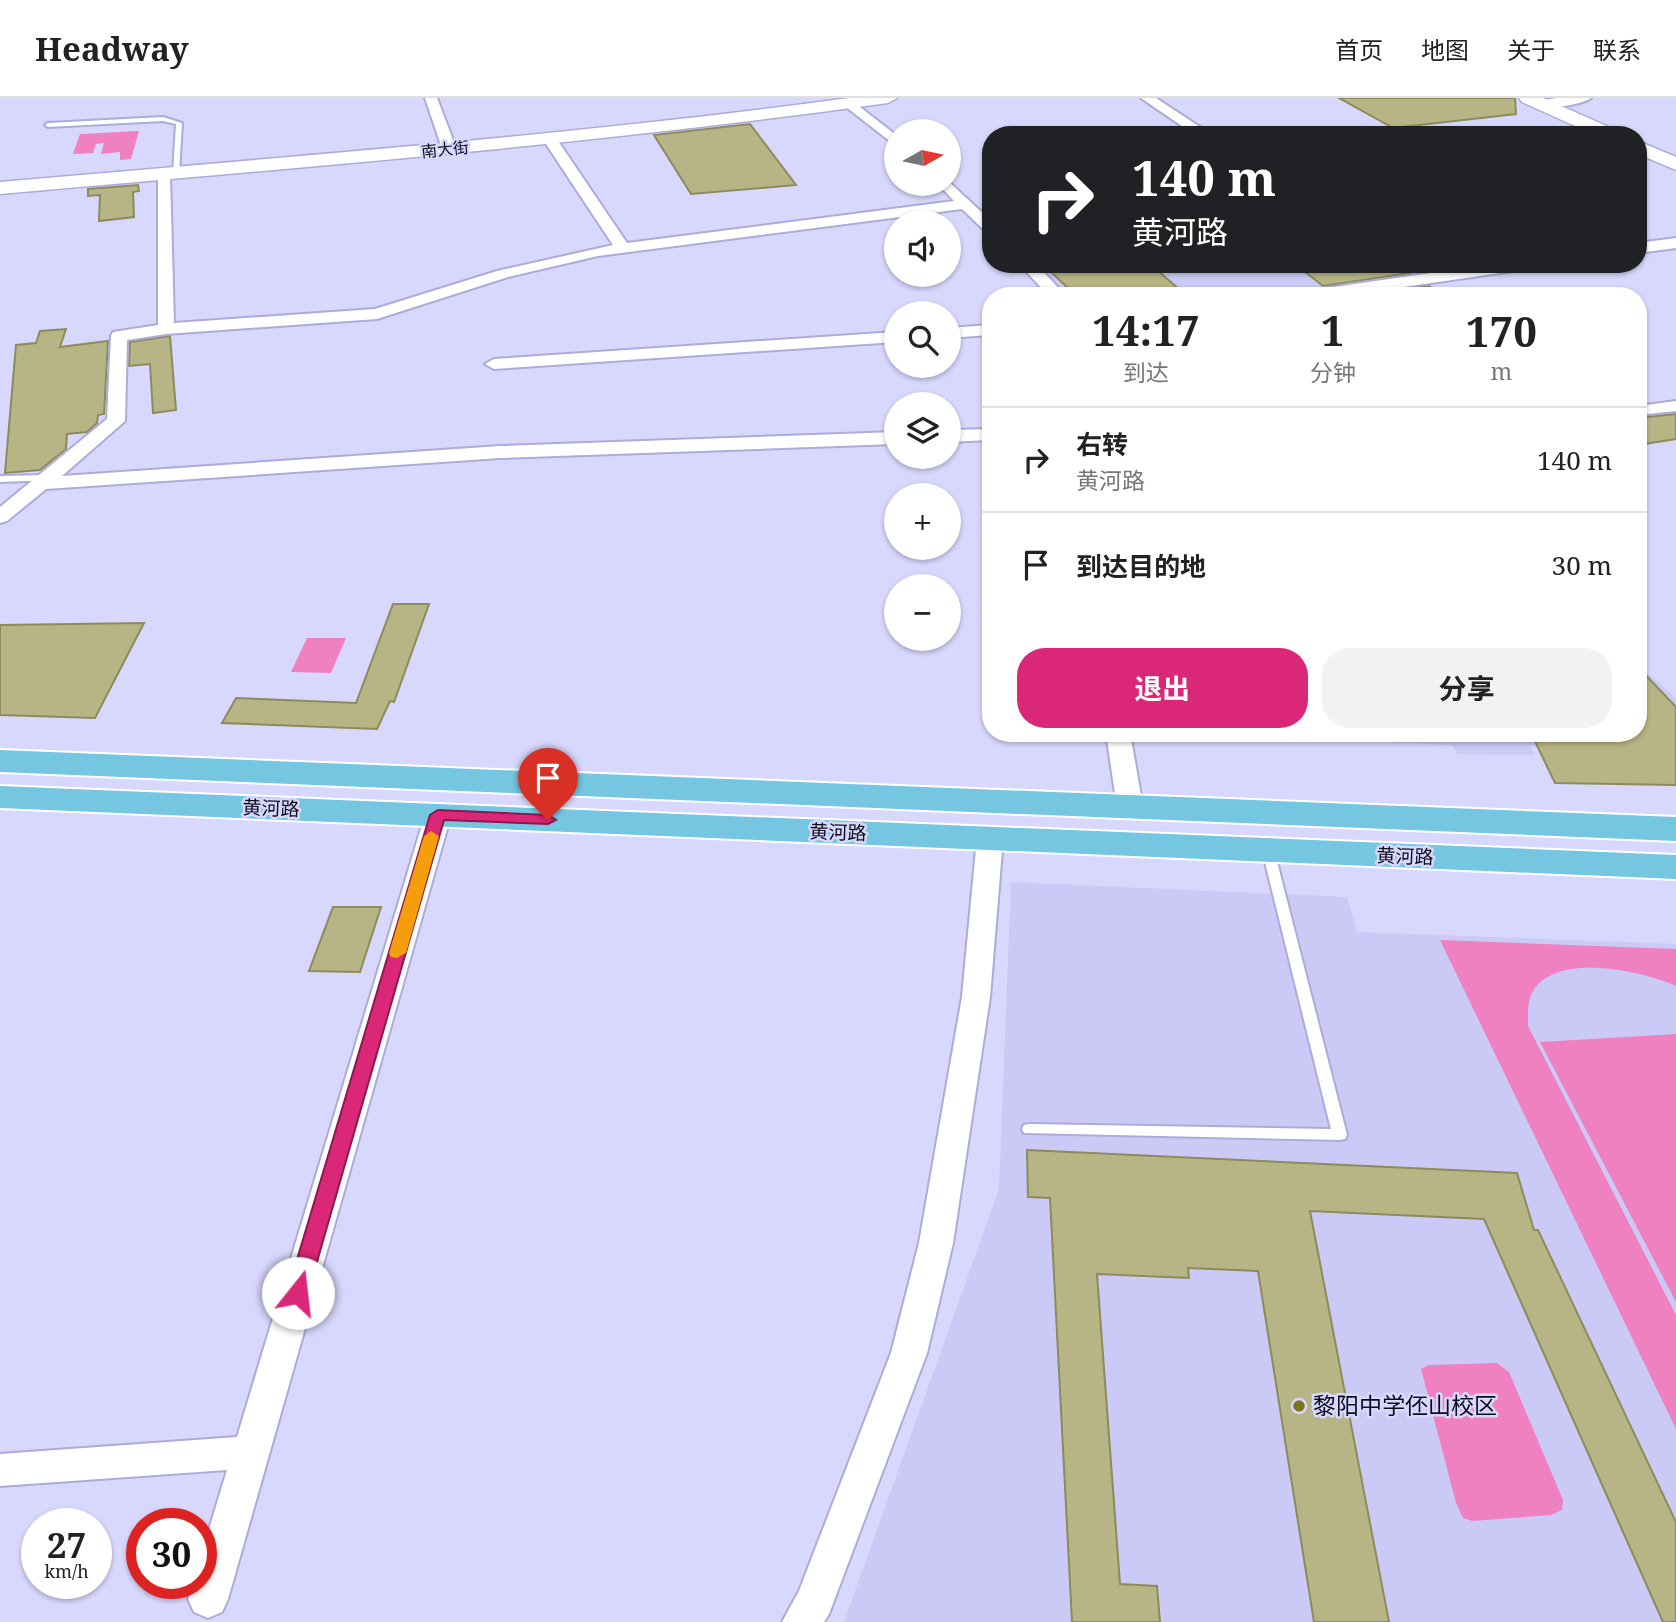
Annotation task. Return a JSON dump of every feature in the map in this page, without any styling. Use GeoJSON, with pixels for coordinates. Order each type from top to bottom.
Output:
{"type":"FeatureCollection","features":[{"type":"Feature","properties":{"kind":"main road","name":"黄河路"},"geometry":{"type":"LineString","coordinates":[[0,761],[1676,829]]}},
{"type":"Feature","properties":{"kind":"main road","name":"黄河路"},"geometry":{"type":"LineString","coordinates":[[0,797],[1676,867]]}},
{"type":"Feature","properties":{"kind":"street"},"geometry":{"type":"LineString","coordinates":[[431,98],[449,148]]}},
{"type":"Feature","properties":{"kind":"street","name":"南大街"},"geometry":{"type":"LineString","coordinates":[[0,188],[549,138],[888,98]]}},
{"type":"Feature","properties":{"kind":"street"},"geometry":{"type":"LineString","coordinates":[[1147,98],[1191,126]]}},
{"type":"Feature","properties":{"kind":"street"},"geometry":{"type":"LineString","coordinates":[[1534,101],[1585,98]]}},
{"type":"Feature","properties":{"kind":"street"},"geometry":{"type":"LineString","coordinates":[[1534,101],[1591,126]]}},
{"type":"Feature","properties":{"kind":"street"},"geometry":{"type":"LineString","coordinates":[[851,104],[884,132]]}},
{"type":"Feature","properties":{"kind":"street"},"geometry":{"type":"LineString","coordinates":[[549,138],[622,247]]}},
{"type":"Feature","properties":{"kind":"street"},"geometry":{"type":"LineString","coordinates":[[1647,151],[1676,164]]}},
{"type":"Feature","properties":{"kind":"street"},"geometry":{"type":"LineString","coordinates":[[166,329],[169,174]]}},
{"type":"Feature","properties":{"kind":"street"},"geometry":{"type":"LineString","coordinates":[[958,196],[982,220]]}},
{"type":"Feature","properties":{"kind":"street"},"geometry":{"type":"LineString","coordinates":[[0,517],[116,421],[119,336],[166,329],[377,314],[503,274],[622,247],[966,204]]}},
{"type":"Feature","properties":{"kind":"street"},"geometry":{"type":"LineString","coordinates":[[1647,247],[1676,243]]}},
{"type":"Feature","properties":{"kind":"street"},"geometry":{"type":"LineString","coordinates":[[1036,273],[1049,287]]}},
{"type":"Feature","properties":{"kind":"street"},"geometry":{"type":"LineString","coordinates":[[1424,273],[1446,287]]}},
{"type":"Feature","properties":{"kind":"street"},"geometry":{"type":"LineString","coordinates":[[1369,287],[1466,273]]}},
{"type":"Feature","properties":{"kind":"street"},"geometry":{"type":"LineString","coordinates":[[961,332],[982,331]]}},
{"type":"Feature","properties":{"kind":"street"},"geometry":{"type":"LineString","coordinates":[[494,364],[884,338]]}},
{"type":"Feature","properties":{"kind":"street"},"geometry":{"type":"LineString","coordinates":[[1647,409],[1676,406]]}},
{"type":"Feature","properties":{"kind":"street"},"geometry":{"type":"LineString","coordinates":[[961,436],[982,436]]}},
{"type":"Feature","properties":{"kind":"street"},"geometry":{"type":"LineString","coordinates":[[45,481],[500,452],[884,438]]}},
{"type":"Feature","properties":{"kind":"street"},"geometry":{"type":"LineString","coordinates":[[1119,742],[1130,807]]}},
{"type":"Feature","properties":{"kind":"street"},"geometry":{"type":"LineString","coordinates":[[217,1568],[438,815]]}},
{"type":"Feature","properties":{"kind":"street"},"geometry":{"type":"LineString","coordinates":[[802,1622],[815,1601],[909,1353],[936,1243],[976,997],[989,838]]}},
{"type":"Feature","properties":{"kind":"street"},"geometry":{"type":"LineString","coordinates":[[0,1469],[251,1452]]}},
{"type":"Feature","properties":{"kind":"lane"},"geometry":{"type":"LineString","coordinates":[[48,125],[163,119],[179,123],[169,174]]}},
{"type":"Feature","properties":{"kind":"lane"},"geometry":{"type":"LineString","coordinates":[[0,479],[45,481]]}},
{"type":"Feature","properties":{"kind":"lane"},"geometry":{"type":"LineString","coordinates":[[1029,1129],[1339,1135],[1268,850]]}},
{"type":"Feature","properties":{"kind":"shaded area"},"geometry":{"type":"Polygon","coordinates":[[[139,131],[131,159],[120,160],[120,152],[101,154],[104,143],[96,144],[93,153],[73,154],[80,134],[139,131]]]}},
{"type":"Feature","properties":{"kind":"shaded area"},"geometry":{"type":"Polygon","coordinates":[[[1042,273],[1327,273],[1344,287],[1056,287],[1042,273]]]}},
{"type":"Feature","properties":{"kind":"shaded area"},"geometry":{"type":"Polygon","coordinates":[[[307,638],[346,638],[331,673],[291,672],[307,638]]]}},
{"type":"Feature","properties":{"kind":"shaded area"},"geometry":{"type":"Polygon","coordinates":[[[1647,672],[1676,699],[1676,747],[1530,745],[1534,755],[1457,754],[1453,745],[1390,742],[1647,742],[1647,672]]]}},
{"type":"Feature","properties":{"kind":"shaded area","name":"黎阳中学伾山校区"},"geometry":{"type":"Polygon","coordinates":[[[1011,882],[1347,897],[1357,932],[1676,944],[1676,1622],[844,1622],[999,1189],[1011,882]]]}},
{"type":"Feature","properties":{"kind":"shaded area"},"geometry":{"type":"Polygon","coordinates":[[[1440,940],[1676,949],[1676,986],[1642,975],[1600,968],[1578,968],[1559,972],[1543,980],[1532,993],[1528,1026],[1676,1315],[1676,1429],[1440,940]]]}},
{"type":"Feature","properties":{"kind":"shaded area"},"geometry":{"type":"Polygon","coordinates":[[[1676,1034],[1676,1302],[1540,1042],[1676,1034]]]}},
{"type":"Feature","properties":{"kind":"shaded area"},"geometry":{"type":"Polygon","coordinates":[[[1497,1363],[1509,1372],[1563,1500],[1562,1510],[1551,1515],[1472,1521],[1463,1518],[1456,1503],[1421,1369],[1429,1365],[1497,1363]]]}},
{"type":"Feature","properties":{"kind":"building"},"geometry":{"type":"Polygon","coordinates":[[[1339,98],[1515,98],[1516,114],[1389,126],[1339,98]]]}},
{"type":"Feature","properties":{"kind":"building"},"geometry":{"type":"Polygon","coordinates":[[[750,124],[796,185],[691,194],[654,135],[750,124]]]}},
{"type":"Feature","properties":{"kind":"building"},"geometry":{"type":"Polygon","coordinates":[[[138,185],[139,191],[133,192],[134,217],[99,221],[100,195],[88,196],[88,189],[138,185]]]}},
{"type":"Feature","properties":{"kind":"building"},"geometry":{"type":"Polygon","coordinates":[[[1052,273],[1160,273],[1177,287],[1067,287],[1052,273]]]}},
{"type":"Feature","properties":{"kind":"building"},"geometry":{"type":"Polygon","coordinates":[[[1306,273],[1410,273],[1323,286],[1306,273]]]}},
{"type":"Feature","properties":{"kind":"building"},"geometry":{"type":"Polygon","coordinates":[[[66,329],[60,347],[108,341],[104,414],[98,415],[97,423],[87,432],[67,434],[66,449],[40,470],[5,473],[16,345],[36,343],[40,331],[66,329]]]}},
{"type":"Feature","properties":{"kind":"building"},"geometry":{"type":"Polygon","coordinates":[[[170,336],[176,410],[153,413],[150,364],[129,366],[130,342],[170,336]]]}},
{"type":"Feature","properties":{"kind":"building"},"geometry":{"type":"Polygon","coordinates":[[[1676,414],[1676,439],[1647,444],[1647,417],[1676,414]]]}},
{"type":"Feature","properties":{"kind":"building"},"geometry":{"type":"Polygon","coordinates":[[[393,604],[429,604],[394,702],[390,701],[377,729],[222,723],[236,698],[356,703],[393,604]]]}},
{"type":"Feature","properties":{"kind":"building"},"geometry":{"type":"Polygon","coordinates":[[[144,623],[95,718],[0,715],[0,625],[144,623]]]}},
{"type":"Feature","properties":{"kind":"building"},"geometry":{"type":"Polygon","coordinates":[[[1647,676],[1676,707],[1676,785],[1555,783],[1535,742],[1647,742],[1647,676]]]}},
{"type":"Feature","properties":{"kind":"building"},"geometry":{"type":"Polygon","coordinates":[[[333,907],[381,907],[360,972],[309,971],[333,907]]]}},
{"type":"Feature","properties":{"kind":"building"},"geometry":{"type":"Polygon","coordinates":[[[1027,1150],[1517,1173],[1534,1230],[1538,1230],[1676,1522],[1676,1622],[1663,1622],[1484,1219],[1310,1211],[1389,1622],[1314,1622],[1258,1271],[1188,1268],[1189,1278],[1097,1274],[1120,1584],[1157,1586],[1160,1622],[1072,1622],[1050,1198],[1028,1197],[1027,1150]]]}},
{"type":"Feature","properties":{"kind":"slow traffic"},"geometry":{"type":"LineString","coordinates":[[397,953],[431,836]]}},
{"type":"Feature","properties":{"kind":"place","name":"黎阳中学伾山校区"},"geometry":{"type":"Point","coordinates":[1299,1406]}},
{"type":"Feature","properties":{"kind":"route"},"geometry":{"type":"LineString","coordinates":[[298,1293],[438,815],[548,820]]}}]}
